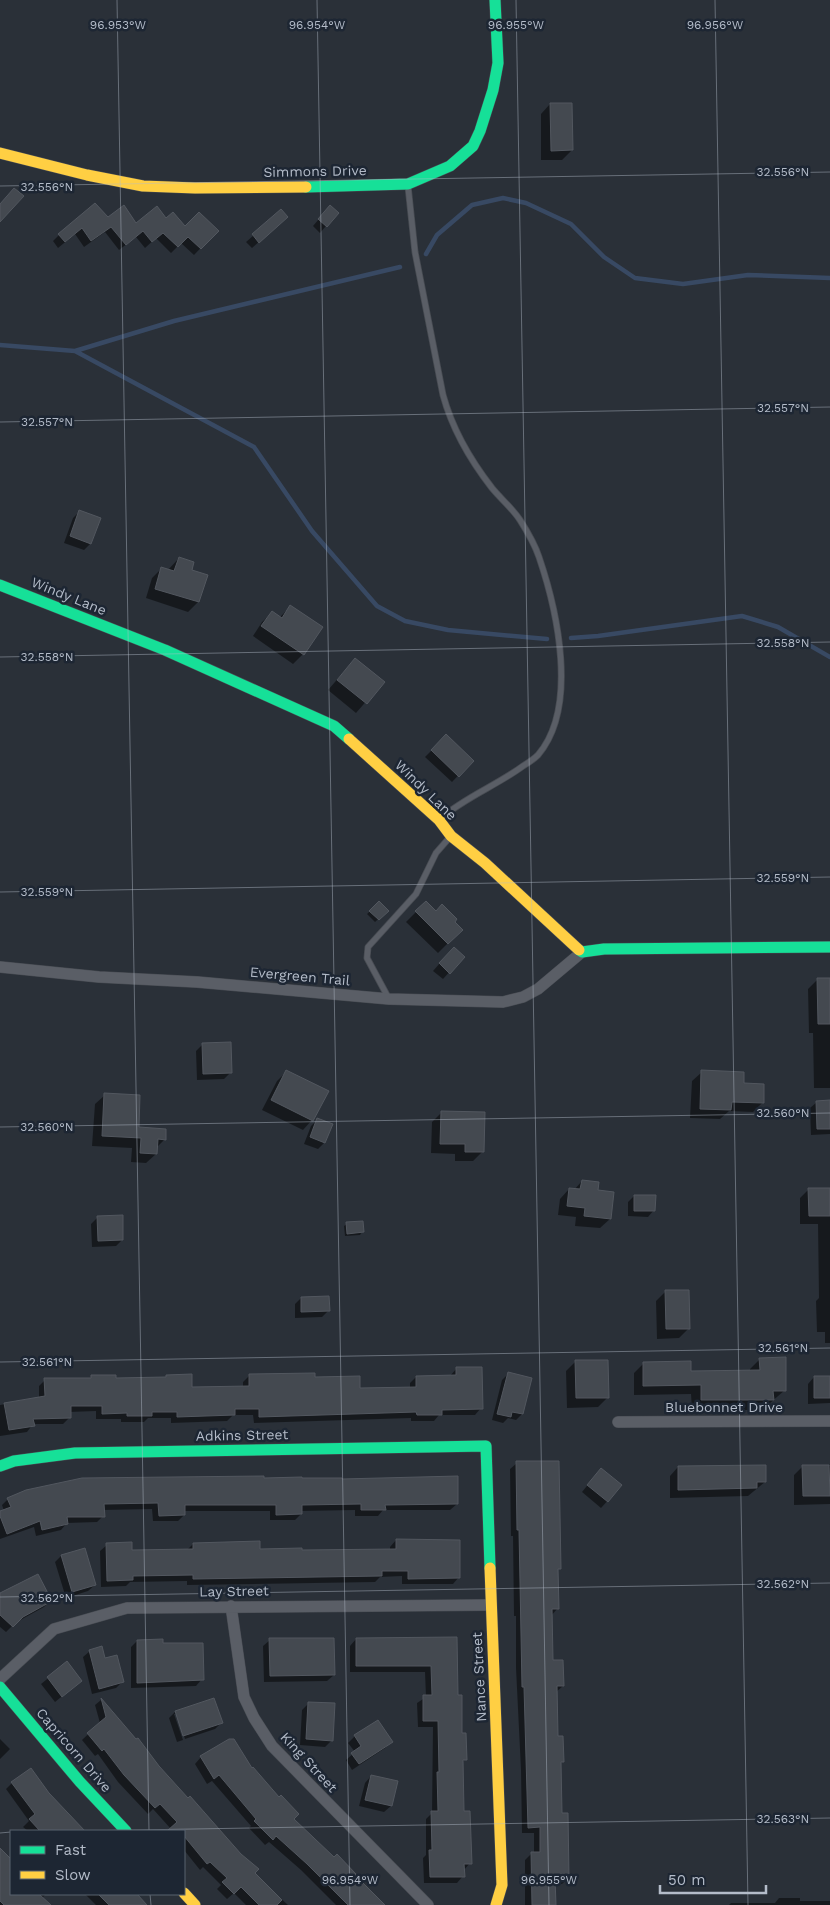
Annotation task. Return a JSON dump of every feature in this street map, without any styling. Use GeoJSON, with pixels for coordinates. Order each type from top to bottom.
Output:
{"type":"FeatureCollection","features":[{"type":"Feature","properties":{"kind":"street","name":"Simmons Drive"},"geometry":{"type":"LineString","coordinates":[[0,153],[87,175],[142,186],[195,188],[408,184],[450,166],[473,146],[491,98],[498,63],[495,0]]}},
{"type":"Feature","properties":{"kind":"street","name":"Windy Lane"},"geometry":{"type":"LineString","coordinates":[[0,585],[165,650],[334,726],[439,820],[451,836],[485,863],[582,952]]}},
{"type":"Feature","properties":{"kind":"street"},"geometry":{"type":"LineString","coordinates":[[582,952],[604,949],[830,948]]}},
{"type":"Feature","properties":{"kind":"street","name":"Evergreen Trail"},"geometry":{"type":"LineString","coordinates":[[0,967],[99,977],[197,982],[388,999],[475,1003],[503,1002],[522,997],[538,989],[582,952]]}},
{"type":"Feature","properties":{"kind":"street","name":"Bluebonnet Drive"},"geometry":{"type":"LineString","coordinates":[[618,1422],[830,1421]]}},
{"type":"Feature","properties":{"kind":"street","name":"Adkins Street"},"geometry":{"type":"LineString","coordinates":[[0,1466],[14,1461],[75,1453],[486,1446]]}},
{"type":"Feature","properties":{"kind":"street","name":"Nance Street"},"geometry":{"type":"LineString","coordinates":[[486,1446],[490,1605],[502,1885],[496,1905]]}},
{"type":"Feature","properties":{"kind":"street","name":"Lay Street"},"geometry":{"type":"LineString","coordinates":[[0,1679],[54,1629],[127,1608],[490,1605]]}},
{"type":"Feature","properties":{"kind":"street","name":"King Street"},"geometry":{"type":"LineString","coordinates":[[231,1606],[244,1697],[254,1718],[272,1746],[428,1905]]}},
{"type":"Feature","properties":{"kind":"street","name":"Capricorn Drive"},"geometry":{"type":"LineString","coordinates":[[0,1687],[80,1782],[125,1830]]}},
{"type":"Feature","properties":{"kind":"street"},"geometry":{"type":"LineString","coordinates":[[185,1894],[194,1905]]}},
{"type":"Feature","properties":{"kind":"lane"},"geometry":{"type":"LineString","coordinates":[[408,184],[414,252],[443,395],[449,415],[472,458],[492,488],[519,518],[539,555],[555,608],[562,660],[558,714],[548,738],[538,755],[507,778],[456,805],[439,820]]}},
{"type":"Feature","properties":{"kind":"lane"},"geometry":{"type":"LineString","coordinates":[[388,999],[367,958],[368,947],[416,894],[436,853],[451,836]]}},
{"type":"Feature","properties":{"kind":"building"},"geometry":{"type":"Polygon","coordinates":[[[550,103],[572,103],[573,150],[551,151],[550,103]]]}},
{"type":"Feature","properties":{"kind":"building"},"geometry":{"type":"Polygon","coordinates":[[[14,188],[24,196],[0,222],[0,204],[14,188]]]}},
{"type":"Feature","properties":{"kind":"building"},"geometry":{"type":"Polygon","coordinates":[[[95,203],[108,217],[124,205],[136,223],[157,206],[166,218],[173,212],[185,226],[199,212],[219,231],[201,249],[188,237],[178,247],[163,233],[152,242],[143,231],[126,245],[111,227],[91,241],[82,228],[65,242],[58,234],[95,203]]]}},
{"type":"Feature","properties":{"kind":"building"},"geometry":{"type":"Polygon","coordinates":[[[330,205],[339,213],[327,227],[318,219],[330,205]]]}},
{"type":"Feature","properties":{"kind":"building"},"geometry":{"type":"Polygon","coordinates":[[[281,209],[288,217],[259,243],[252,234],[281,209]]]}},
{"type":"Feature","properties":{"kind":"building"},"geometry":{"type":"Polygon","coordinates":[[[79,510],[101,518],[91,544],[70,536],[79,510]]]}},
{"type":"Feature","properties":{"kind":"building"},"geometry":{"type":"Polygon","coordinates":[[[179,557],[194,562],[192,570],[208,575],[199,602],[155,589],[161,567],[174,571],[179,557]]]}},
{"type":"Feature","properties":{"kind":"building"},"geometry":{"type":"Polygon","coordinates":[[[290,605],[323,627],[304,655],[261,626],[272,611],[282,618],[290,605]]]}},
{"type":"Feature","properties":{"kind":"building"},"geometry":{"type":"Polygon","coordinates":[[[355,658],[385,682],[367,704],[337,680],[355,658]]]}},
{"type":"Feature","properties":{"kind":"building"},"geometry":{"type":"Polygon","coordinates":[[[446,734],[474,761],[459,777],[431,750],[446,734]]]}},
{"type":"Feature","properties":{"kind":"building"},"geometry":{"type":"Polygon","coordinates":[[[379,901],[389,911],[379,920],[369,911],[379,901]]]}},
{"type":"Feature","properties":{"kind":"building"},"geometry":{"type":"Polygon","coordinates":[[[426,901],[436,911],[442,904],[457,919],[455,922],[463,930],[448,944],[415,911],[426,901]]]}},
{"type":"Feature","properties":{"kind":"building"},"geometry":{"type":"Polygon","coordinates":[[[454,947],[465,957],[450,974],[439,963],[454,947]]]}},
{"type":"Feature","properties":{"kind":"building"},"geometry":{"type":"Polygon","coordinates":[[[817,978],[830,978],[830,1024],[818,1024],[817,978]]]}},
{"type":"Feature","properties":{"kind":"building"},"geometry":{"type":"Polygon","coordinates":[[[231,1042],[232,1073],[203,1074],[202,1043],[231,1042]]]}},
{"type":"Feature","properties":{"kind":"building"},"geometry":{"type":"Polygon","coordinates":[[[286,1070],[329,1091],[313,1121],[271,1100],[286,1070]]]}},
{"type":"Feature","properties":{"kind":"building"},"geometry":{"type":"Polygon","coordinates":[[[701,1070],[744,1072],[744,1083],[764,1084],[764,1103],[732,1102],[731,1110],[700,1109],[701,1070]]]}},
{"type":"Feature","properties":{"kind":"building"},"geometry":{"type":"Polygon","coordinates":[[[104,1093],[140,1095],[139,1127],[166,1129],[166,1140],[158,1139],[157,1154],[140,1153],[141,1138],[102,1136],[104,1093]]]}},
{"type":"Feature","properties":{"kind":"building"},"geometry":{"type":"Polygon","coordinates":[[[830,1100],[830,1129],[817,1129],[816,1101],[830,1100]]]}},
{"type":"Feature","properties":{"kind":"building"},"geometry":{"type":"Polygon","coordinates":[[[441,1111],[485,1112],[484,1152],[465,1152],[465,1144],[440,1144],[441,1111]]]}},
{"type":"Feature","properties":{"kind":"building"},"geometry":{"type":"Polygon","coordinates":[[[317,1118],[333,1124],[325,1143],[310,1137],[317,1118]]]}},
{"type":"Feature","properties":{"kind":"building"},"geometry":{"type":"Polygon","coordinates":[[[582,1180],[599,1182],[598,1190],[614,1192],[611,1219],[584,1216],[585,1208],[567,1206],[569,1188],[580,1189],[582,1180]]]}},
{"type":"Feature","properties":{"kind":"building"},"geometry":{"type":"Polygon","coordinates":[[[808,1188],[830,1188],[830,1216],[809,1216],[808,1188]]]}},
{"type":"Feature","properties":{"kind":"building"},"geometry":{"type":"Polygon","coordinates":[[[634,1195],[656,1195],[655,1211],[634,1211],[634,1195]]]}},
{"type":"Feature","properties":{"kind":"building"},"geometry":{"type":"Polygon","coordinates":[[[123,1215],[123,1240],[98,1241],[97,1216],[123,1215]]]}},
{"type":"Feature","properties":{"kind":"building"},"geometry":{"type":"Polygon","coordinates":[[[363,1221],[364,1232],[347,1234],[346,1222],[363,1221]]]}},
{"type":"Feature","properties":{"kind":"building"},"geometry":{"type":"Polygon","coordinates":[[[665,1290],[689,1290],[690,1329],[666,1329],[665,1290]]]}},
{"type":"Feature","properties":{"kind":"building"},"geometry":{"type":"Polygon","coordinates":[[[329,1296],[330,1311],[301,1312],[301,1297],[329,1296]]]}},
{"type":"Feature","properties":{"kind":"building"},"geometry":{"type":"Polygon","coordinates":[[[786,1357],[786,1391],[773,1391],[774,1400],[701,1400],[701,1385],[643,1386],[643,1362],[691,1361],[691,1371],[760,1370],[759,1358],[786,1357]]]}},
{"type":"Feature","properties":{"kind":"building"},"geometry":{"type":"Polygon","coordinates":[[[575,1360],[608,1360],[609,1398],[576,1398],[575,1360]]]}},
{"type":"Feature","properties":{"kind":"building"},"geometry":{"type":"Polygon","coordinates":[[[456,1367],[482,1367],[483,1409],[442,1410],[442,1415],[417,1415],[416,1412],[259,1417],[259,1409],[235,1409],[235,1415],[177,1417],[177,1412],[152,1412],[152,1416],[127,1416],[127,1413],[102,1414],[102,1406],[71,1406],[71,1418],[33,1419],[35,1426],[9,1430],[4,1403],[45,1396],[44,1378],[91,1378],[91,1375],[116,1375],[116,1378],[166,1377],[166,1375],[192,1374],[192,1387],[249,1386],[249,1374],[315,1373],[315,1377],[360,1376],[360,1388],[416,1387],[416,1376],[456,1375],[456,1367]]]}},
{"type":"Feature","properties":{"kind":"building"},"geometry":{"type":"Polygon","coordinates":[[[508,1372],[532,1378],[523,1414],[512,1412],[511,1417],[497,1414],[508,1372]]]}},
{"type":"Feature","properties":{"kind":"building"},"geometry":{"type":"Polygon","coordinates":[[[814,1376],[830,1376],[830,1398],[814,1398],[814,1376]]]}},
{"type":"Feature","properties":{"kind":"building"},"geometry":{"type":"Polygon","coordinates":[[[516,1461],[559,1461],[561,1569],[558,1569],[559,1609],[552,1609],[553,1660],[563,1660],[564,1686],[557,1686],[558,1736],[563,1736],[564,1762],[561,1762],[562,1813],[568,1813],[569,1878],[555,1878],[556,1905],[532,1905],[531,1852],[540,1852],[540,1827],[528,1828],[516,1461]]]}},
{"type":"Feature","properties":{"kind":"building"},"geometry":{"type":"Polygon","coordinates":[[[766,1465],[766,1482],[757,1482],[757,1488],[678,1490],[678,1466],[766,1465]]]}},
{"type":"Feature","properties":{"kind":"building"},"geometry":{"type":"Polygon","coordinates":[[[802,1465],[829,1465],[830,1496],[803,1496],[802,1465]]]}},
{"type":"Feature","properties":{"kind":"building"},"geometry":{"type":"Polygon","coordinates":[[[601,1468],[622,1485],[608,1502],[587,1485],[601,1468]]]}},
{"type":"Feature","properties":{"kind":"building"},"geometry":{"type":"Polygon","coordinates":[[[264,1476],[264,1478],[342,1479],[458,1476],[458,1504],[385,1505],[386,1510],[361,1510],[361,1504],[302,1505],[302,1514],[276,1515],[276,1505],[185,1505],[185,1515],[159,1516],[158,1503],[104,1504],[105,1517],[67,1517],[68,1524],[42,1530],[40,1521],[7,1534],[0,1516],[0,1511],[11,1507],[7,1498],[26,1490],[82,1478],[264,1476]]]}},
{"type":"Feature","properties":{"kind":"building"},"geometry":{"type":"Polygon","coordinates":[[[396,1539],[460,1540],[460,1578],[408,1579],[408,1571],[382,1571],[382,1576],[193,1579],[193,1575],[133,1576],[133,1580],[107,1581],[106,1543],[132,1542],[132,1550],[193,1549],[193,1543],[260,1541],[260,1549],[396,1549],[396,1539]]]}},
{"type":"Feature","properties":{"kind":"building"},"geometry":{"type":"Polygon","coordinates":[[[85,1548],[96,1585],[72,1592],[61,1555],[85,1548]]]}},
{"type":"Feature","properties":{"kind":"building"},"geometry":{"type":"Polygon","coordinates":[[[38,1574],[52,1601],[23,1617],[13,1627],[0,1615],[0,1593],[38,1574]]]}},
{"type":"Feature","properties":{"kind":"building"},"geometry":{"type":"Polygon","coordinates":[[[457,1637],[458,1695],[462,1695],[462,1733],[466,1733],[467,1760],[463,1760],[464,1811],[470,1811],[472,1864],[464,1864],[465,1877],[430,1877],[429,1850],[432,1850],[431,1811],[438,1811],[437,1772],[439,1772],[438,1721],[423,1721],[423,1695],[432,1695],[431,1666],[356,1666],[356,1638],[457,1637]]]}},
{"type":"Feature","properties":{"kind":"building"},"geometry":{"type":"Polygon","coordinates":[[[269,1638],[334,1638],[335,1675],[270,1676],[269,1638]]]}},
{"type":"Feature","properties":{"kind":"building"},"geometry":{"type":"Polygon","coordinates":[[[163,1639],[163,1643],[203,1643],[204,1680],[137,1683],[137,1640],[163,1639]]]}},
{"type":"Feature","properties":{"kind":"building"},"geometry":{"type":"Polygon","coordinates":[[[102,1646],[105,1658],[117,1655],[124,1682],[99,1689],[89,1650],[102,1646]]]}},
{"type":"Feature","properties":{"kind":"building"},"geometry":{"type":"Polygon","coordinates":[[[67,1661],[82,1681],[62,1697],[47,1677],[67,1661]]]}},
{"type":"Feature","properties":{"kind":"building"},"geometry":{"type":"Polygon","coordinates":[[[101,1698],[136,1739],[138,1738],[159,1766],[188,1798],[190,1796],[241,1854],[259,1869],[255,1873],[282,1900],[277,1905],[259,1905],[241,1887],[234,1894],[222,1882],[227,1878],[210,1862],[207,1864],[185,1837],[185,1830],[168,1830],[177,1822],[160,1804],[155,1808],[124,1775],[104,1749],[102,1751],[87,1733],[106,1717],[101,1698]]]}},
{"type":"Feature","properties":{"kind":"building"},"geometry":{"type":"Polygon","coordinates":[[[214,1698],[223,1723],[183,1736],[175,1711],[214,1698]]]}},
{"type":"Feature","properties":{"kind":"building"},"geometry":{"type":"Polygon","coordinates":[[[308,1702],[335,1703],[333,1741],[306,1739],[308,1702]]]}},
{"type":"Feature","properties":{"kind":"building"},"geometry":{"type":"Polygon","coordinates":[[[378,1720],[393,1742],[359,1764],[351,1753],[361,1746],[354,1735],[378,1720]]]}},
{"type":"Feature","properties":{"kind":"building"},"geometry":{"type":"Polygon","coordinates":[[[229,1739],[234,1739],[252,1768],[279,1797],[281,1795],[299,1814],[294,1819],[334,1857],[337,1854],[385,1905],[348,1905],[276,1836],[273,1840],[254,1821],[256,1819],[219,1775],[214,1779],[200,1756],[229,1739]]]}},
{"type":"Feature","properties":{"kind":"building"},"geometry":{"type":"Polygon","coordinates":[[[31,1768],[49,1793],[84,1830],[39,1830],[29,1819],[35,1814],[11,1782],[31,1768]]]}},
{"type":"Feature","properties":{"kind":"building"},"geometry":{"type":"Polygon","coordinates":[[[371,1775],[398,1781],[392,1806],[365,1800],[371,1775]]]}},
{"type":"Feature","properties":{"kind":"building"},"geometry":{"type":"Polygon","coordinates":[[[0,1848],[10,1858],[10,1895],[40,1895],[51,1905],[4,1905],[0,1901],[0,1848]]]}},
{"type":"Feature","properties":{"kind":"building"},"geometry":{"type":"Polygon","coordinates":[[[99,1895],[138,1895],[147,1905],[109,1905],[99,1895]]]}},
{"type":"Feature","properties":{"kind":"waterway"},"geometry":{"type":"LineString","coordinates":[[426,254],[437,235],[472,205],[503,198],[526,203],[571,224],[604,257],[635,278],[683,284],[748,275],[830,278]]}},
{"type":"Feature","properties":{"kind":"waterway"},"geometry":{"type":"LineString","coordinates":[[0,345],[75,351],[174,321],[400,267]]}},
{"type":"Feature","properties":{"kind":"waterway"},"geometry":{"type":"LineString","coordinates":[[75,351],[254,447],[312,531],[377,606],[405,621],[448,630],[547,639]]}},
{"type":"Feature","properties":{"kind":"waterway"},"geometry":{"type":"LineString","coordinates":[[571,638],[742,616],[778,627],[830,657]]}},
{"type":"Feature","properties":{"kind":"traffic: fast"},"geometry":{"type":"LineString","coordinates":[[306,187],[408,184],[450,166],[473,146],[480,131],[493,90],[498,63],[495,0]]}},
{"type":"Feature","properties":{"kind":"traffic: fast"},"geometry":{"type":"LineString","coordinates":[[0,585],[165,650],[334,726],[349,739]]}},
{"type":"Feature","properties":{"kind":"traffic: fast"},"geometry":{"type":"LineString","coordinates":[[579,950],[582,952],[604,949],[830,947]]}},
{"type":"Feature","properties":{"kind":"traffic: fast"},"geometry":{"type":"LineString","coordinates":[[0,1466],[14,1461],[75,1453],[486,1446],[490,1568]]}},
{"type":"Feature","properties":{"kind":"traffic: fast"},"geometry":{"type":"LineString","coordinates":[[0,1687],[80,1782],[125,1830]]}},
{"type":"Feature","properties":{"kind":"traffic: slow"},"geometry":{"type":"LineString","coordinates":[[0,153],[87,175],[143,186],[195,188],[306,187]]}},
{"type":"Feature","properties":{"kind":"traffic: slow"},"geometry":{"type":"LineString","coordinates":[[349,739],[439,820],[451,836],[485,863],[579,950]]}},
{"type":"Feature","properties":{"kind":"traffic: slow"},"geometry":{"type":"LineString","coordinates":[[490,1568],[502,1885],[496,1905]]}},
{"type":"Feature","properties":{"kind":"traffic: slow"},"geometry":{"type":"LineString","coordinates":[[185,1894],[195,1905]]}}]}
